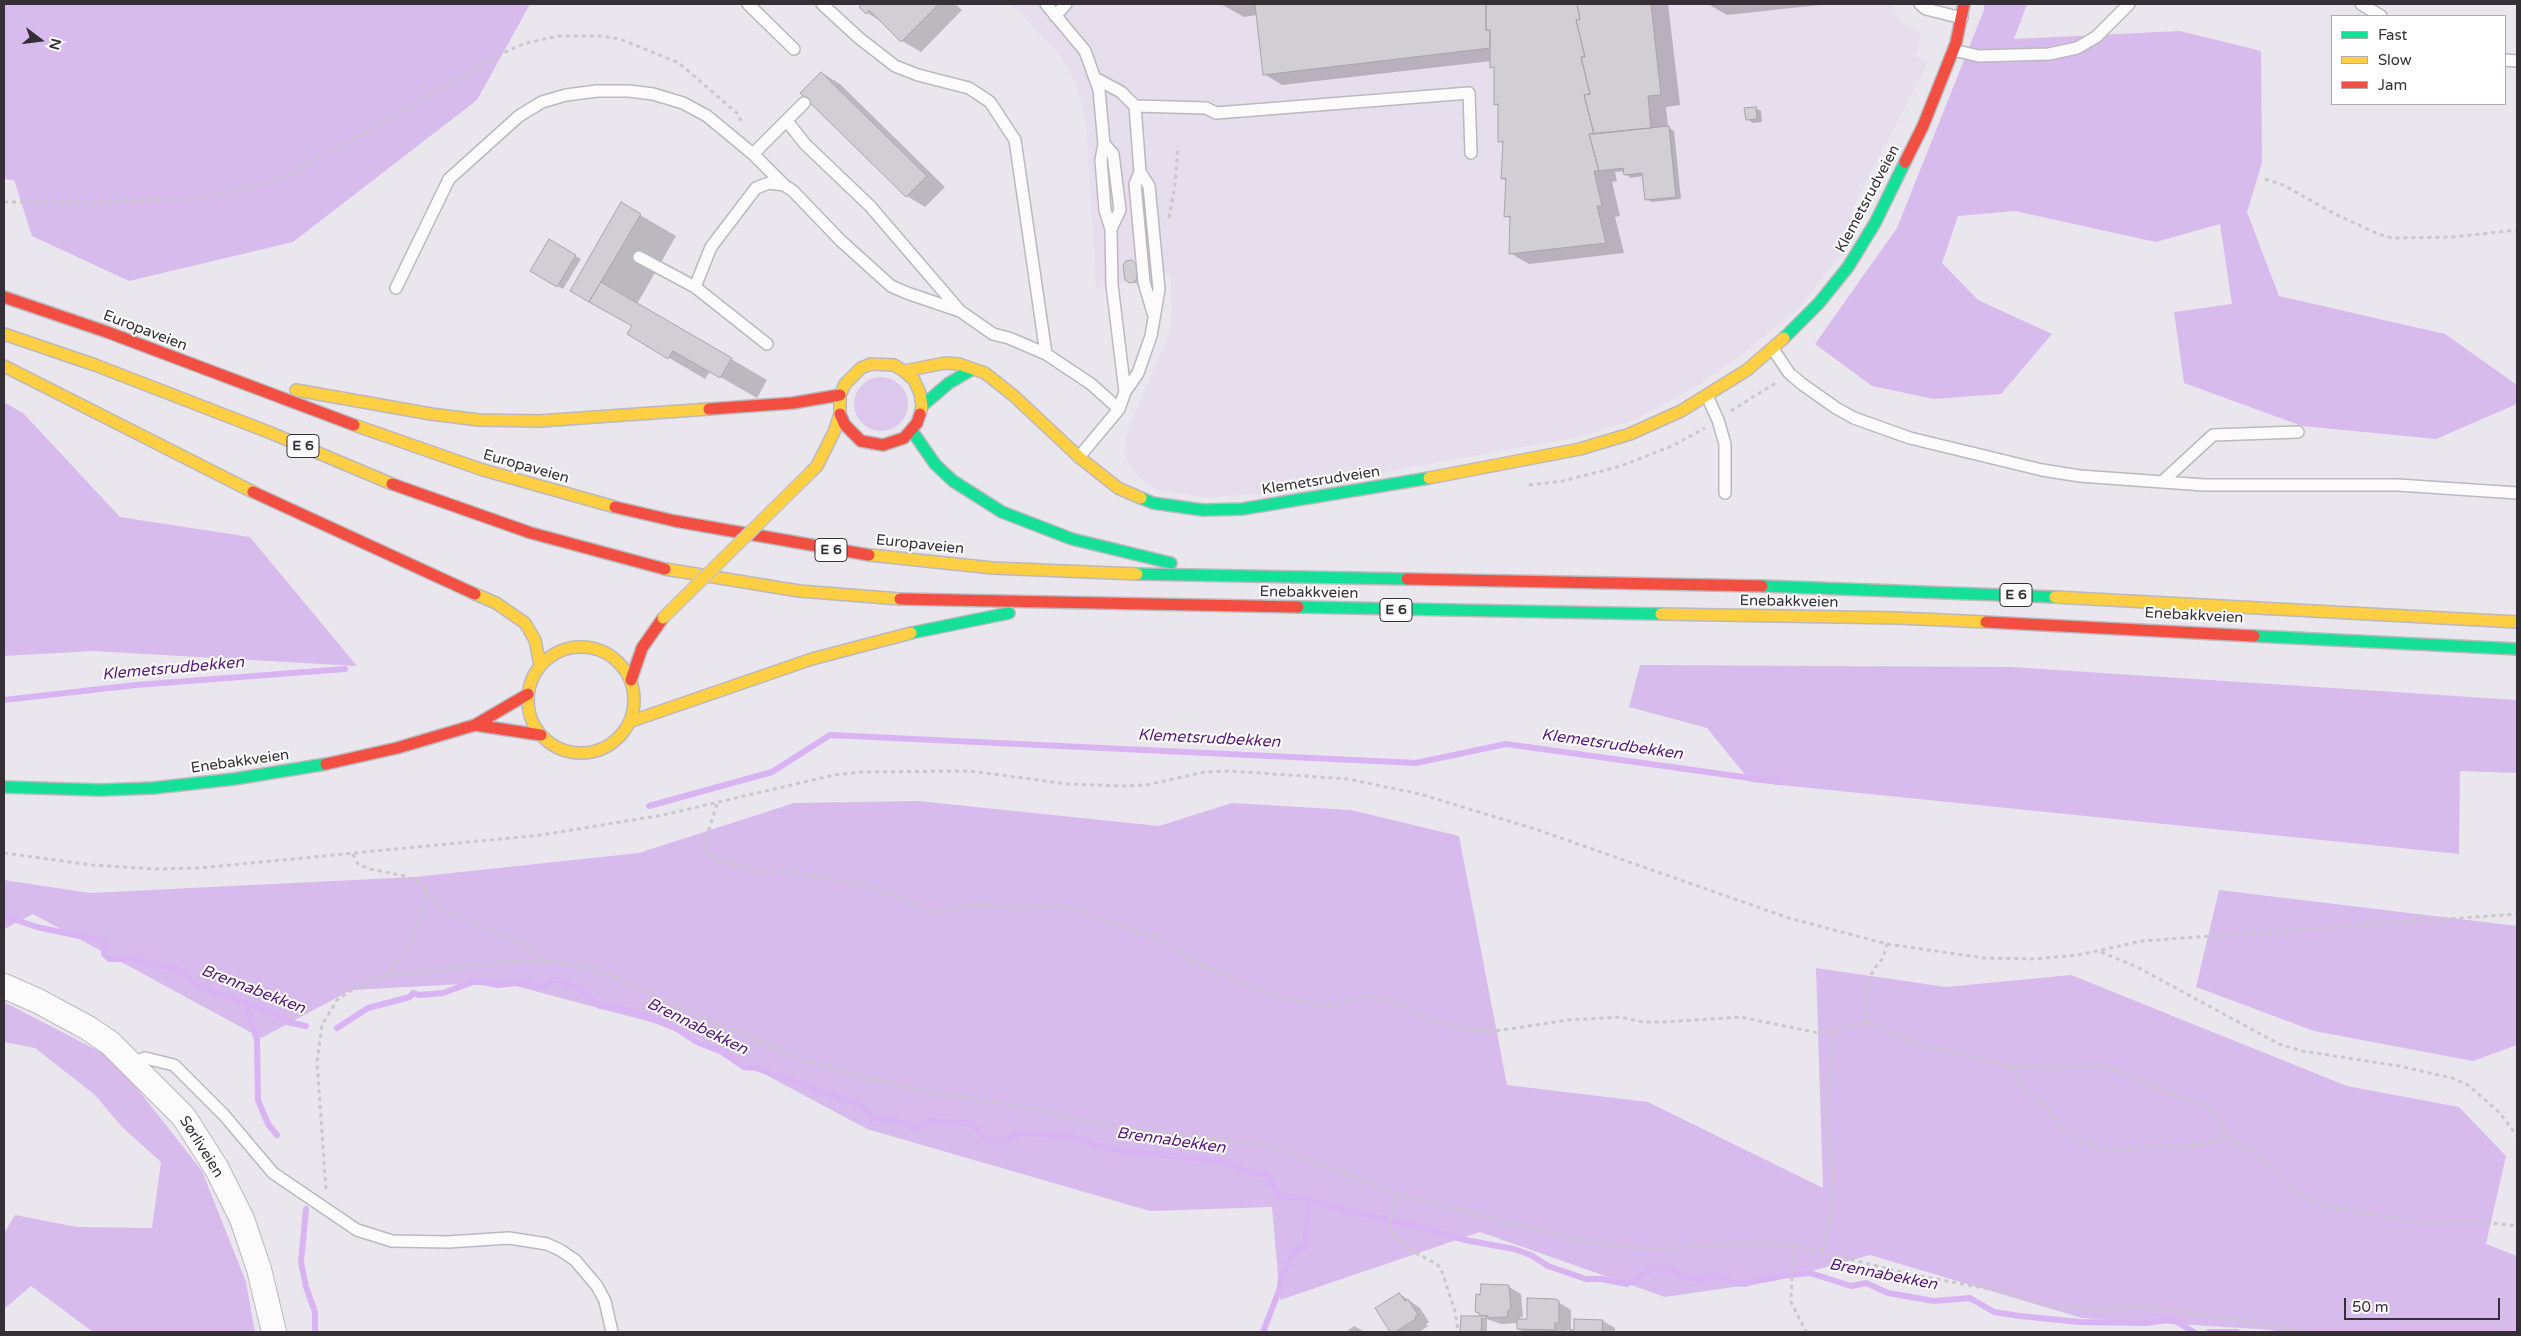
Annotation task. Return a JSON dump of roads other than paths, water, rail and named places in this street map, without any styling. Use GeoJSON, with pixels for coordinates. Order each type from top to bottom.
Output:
{"type":"FeatureCollection","features":[{"type":"Feature","properties":{"kind":"main road","name":"Klemetsrudveien"},"geometry":{"type":"LineString","coordinates":[[904,371],[945,363],[959,364],[986,373],[1079,457],[1118,488],[1153,502],[1203,510],[1242,508],[1378,488],[1580,449],[1648,426],[1706,396],[1747,370],[1773,349],[1825,296],[1848,267],[1871,230],[1923,126],[1953,50],[1964,4]]}},
{"type":"Feature","properties":{"kind":"main road","name":"Europaveien"},"geometry":{"type":"LineString","coordinates":[[4,297],[415,448],[482,470],[604,504],[675,521],[850,553],[993,568],[1062,572]]}},
{"type":"Feature","properties":{"kind":"main road","name":"E 6"},"geometry":{"type":"LineString","coordinates":[[4,334],[184,398],[469,512],[603,554],[724,580],[799,591],[918,600],[1059,603]]}},
{"type":"Feature","properties":{"kind":"main road"},"geometry":{"type":"LineString","coordinates":[[631,680],[642,648],[661,620],[814,469],[827,448],[840,414],[840,394],[852,375],[872,364],[894,365],[914,380],[920,392],[922,406],[917,423],[912,431],[894,443],[872,444],[851,452]]}},
{"type":"Feature","properties":{"kind":"main road"},"geometry":{"type":"LineString","coordinates":[[4,366],[260,495],[496,603],[525,623],[535,640],[540,665]]}},
{"type":"Feature","properties":{"kind":"main road"},"geometry":{"type":"LineString","coordinates":[[922,406],[949,383],[973,369]]}},
{"type":"Feature","properties":{"kind":"main road","name":"E 6"},"geometry":{"type":"LineString","coordinates":[[217,375],[378,405],[480,420],[539,421],[682,412],[793,403],[840,394]]}},
{"type":"Feature","properties":{"kind":"main road"},"geometry":{"type":"LineString","coordinates":[[840,414],[852,434],[872,444]]}},
{"type":"Feature","properties":{"kind":"main road","name":"E 6"},"geometry":{"type":"LineString","coordinates":[[912,431],[926,453],[941,470],[977,498],[1002,512],[1072,539],[1222,576]]}},
{"type":"Feature","properties":{"kind":"main road"},"geometry":{"type":"LineString","coordinates":[[814,469],[835,458]]}},
{"type":"Feature","properties":{"kind":"main road","name":"Enebakkveien"},"geometry":{"type":"LineString","coordinates":[[1062,572],[1859,588],[2180,603],[2517,622]]}},
{"type":"Feature","properties":{"kind":"main road","name":"E 6"},"geometry":{"type":"LineString","coordinates":[[629,722],[812,659],[885,638],[1059,603]]}},
{"type":"Feature","properties":{"kind":"main road","name":"Enebakkveien"},"geometry":{"type":"LineString","coordinates":[[1059,603],[1898,618],[2168,630],[2517,649]]}},
{"type":"Feature","properties":{"kind":"main road"},"geometry":{"type":"LineString","coordinates":[[637,632],[661,620]]}},
{"type":"Feature","properties":{"kind":"main road"},"geometry":{"type":"LineString","coordinates":[[597,648],[620,663],[631,680],[635,698],[629,722],[613,743],[588,753],[562,750],[541,735],[531,718],[528,694],[532,679],[540,665],[550,656],[569,647],[597,648],[609,644]]}},
{"type":"Feature","properties":{"kind":"main road","name":"Enebakkveien"},"geometry":{"type":"LineString","coordinates":[[4,787],[100,790],[217,781],[331,762],[397,748],[476,725],[528,694]]}},
{"type":"Feature","properties":{"kind":"main road","name":"Enebakkveien"},"geometry":{"type":"LineString","coordinates":[[476,725],[541,735]]}},
{"type":"Feature","properties":{"kind":"street","name":"Sørliveien"},"geometry":{"type":"LineString","coordinates":[[4,986],[38,1000],[110,1042],[184,1117],[217,1169],[242,1219],[259,1269],[274,1332]]}},
{"type":"Feature","properties":{"kind":"lane"},"geometry":{"type":"LineString","coordinates":[[748,4],[794,49]]}},
{"type":"Feature","properties":{"kind":"lane"},"geometry":{"type":"LineString","coordinates":[[822,4],[894,66],[918,75],[969,88],[990,102],[1015,140],[1046,354]]}},
{"type":"Feature","properties":{"kind":"lane"},"geometry":{"type":"LineString","coordinates":[[1046,4],[1086,51],[1095,78],[1104,144],[1101,160],[1105,210],[1111,229],[1112,285],[1125,392]]}},
{"type":"Feature","properties":{"kind":"lane"},"geometry":{"type":"LineString","coordinates":[[1055,16],[1066,4]]}},
{"type":"Feature","properties":{"kind":"lane"},"geometry":{"type":"LineString","coordinates":[[1920,4],[1926,9],[1962,18]]}},
{"type":"Feature","properties":{"kind":"lane"},"geometry":{"type":"LineString","coordinates":[[2361,4],[2379,15]]}},
{"type":"Feature","properties":{"kind":"lane"},"geometry":{"type":"LineString","coordinates":[[1953,50],[1979,56],[2049,54],[2077,48],[2096,38],[2125,6]]}},
{"type":"Feature","properties":{"kind":"lane"},"geometry":{"type":"LineString","coordinates":[[1079,457],[1119,409],[1125,392],[1138,373],[1151,336],[1153,314],[1159,289],[1149,186],[1140,172],[1135,106],[1121,92],[1095,78]]}},
{"type":"Feature","properties":{"kind":"lane"},"geometry":{"type":"LineString","coordinates":[[396,288],[449,180],[519,116],[542,102],[566,95],[597,91],[628,91],[653,94],[683,102],[707,116],[753,154],[784,185],[793,190],[840,240],[891,286],[907,294],[960,311]]}},
{"type":"Feature","properties":{"kind":"lane"},"geometry":{"type":"LineString","coordinates":[[1135,106],[1206,108],[1216,113],[1469,93],[1471,153]]}},
{"type":"Feature","properties":{"kind":"lane"},"geometry":{"type":"LineString","coordinates":[[753,154],[804,103]]}},
{"type":"Feature","properties":{"kind":"lane"},"geometry":{"type":"LineString","coordinates":[[786,121],[804,144],[870,206],[960,311],[993,334],[1009,338],[1046,354],[1091,384],[1119,409]]}},
{"type":"Feature","properties":{"kind":"lane"},"geometry":{"type":"LineString","coordinates":[[695,287],[711,247],[756,188],[769,183],[784,185]]}},
{"type":"Feature","properties":{"kind":"lane"},"geometry":{"type":"LineString","coordinates":[[639,257],[695,287],[767,344]]}},
{"type":"Feature","properties":{"kind":"lane"},"geometry":{"type":"LineString","coordinates":[[1773,349],[1789,373],[1808,389],[1836,408],[1875,427],[1940,446],[2042,470],[2080,476],[2162,482],[2284,486],[2398,485],[2517,493]]}},
{"type":"Feature","properties":{"kind":"lane"},"geometry":{"type":"LineString","coordinates":[[1706,396],[1718,420],[1725,444],[1725,493]]}},
{"type":"Feature","properties":{"kind":"lane"},"geometry":{"type":"LineString","coordinates":[[2162,482],[2213,435],[2298,432]]}},
{"type":"Feature","properties":{"kind":"lane"},"geometry":{"type":"LineString","coordinates":[[132,1063],[146,1058],[174,1065],[224,1115],[273,1173],[358,1230],[392,1241],[448,1242],[509,1238],[546,1244],[574,1260],[597,1286],[606,1302],[612,1332]]}},
{"type":"Feature","properties":{"kind":"waterway","name":"Klemetsrudbekken"},"geometry":{"type":"LineString","coordinates":[[4,700],[136,685],[345,669]]}},
{"type":"Feature","properties":{"kind":"waterway","name":"Klemetsrudbekken"},"geometry":{"type":"LineString","coordinates":[[649,806],[772,772],[830,735],[1416,763],[1506,744],[1779,782]]}},
{"type":"Feature","properties":{"kind":"waterway","name":"Brennabekken"},"geometry":{"type":"LineString","coordinates":[[4,916],[37,927],[103,941],[106,945],[104,954],[109,959],[128,959],[174,968],[182,972],[196,986],[272,1012],[287,1022],[306,1026]]}},
{"type":"Feature","properties":{"kind":"waterway","name":"Brennabekken"},"geometry":{"type":"LineString","coordinates":[[337,1028],[368,1008],[410,997],[413,993],[419,995],[443,993],[473,982],[498,985],[524,982],[539,988],[554,980],[558,980],[579,989],[600,1006],[631,1010],[677,1029],[697,1042],[722,1052],[744,1067],[756,1068],[860,1105],[872,1118],[895,1120],[915,1128],[929,1121],[967,1123],[974,1126],[983,1137],[995,1142],[1023,1133],[1073,1137],[1096,1145],[1123,1151],[1223,1161],[1249,1172],[1268,1176],[1278,1194],[1283,1197],[1300,1197],[1340,1209],[1421,1227],[1465,1240],[1514,1249],[1531,1255],[1548,1266],[1586,1279],[1602,1279],[1627,1284],[1654,1268],[1670,1269],[1682,1276],[1701,1280],[1713,1275],[1744,1284],[1772,1277],[1810,1273],[1851,1286],[1866,1283],[1888,1293],[1934,1301],[1970,1298],[1994,1312],[2020,1316],[2079,1322],[2146,1323],[2168,1320],[2175,1321],[2194,1332]]}},
{"type":"Feature","properties":{"kind":"waterway"},"geometry":{"type":"LineString","coordinates":[[245,1002],[257,1040],[258,1100],[268,1124],[277,1135]]}},
{"type":"Feature","properties":{"kind":"waterway"},"geometry":{"type":"LineString","coordinates":[[1263,1332],[1280,1288],[1281,1277],[1297,1248],[1305,1249],[1309,1200]]}},
{"type":"Feature","properties":{"kind":"waterway"},"geometry":{"type":"LineString","coordinates":[[306,1209],[301,1262],[306,1287],[315,1312],[315,1332]]}},
{"type":"Feature","properties":{"kind":"waterway","name":"Brennabekken"},"geometry":{"type":"LineString","coordinates":[[2209,1332],[2237,1332]]}}]}
